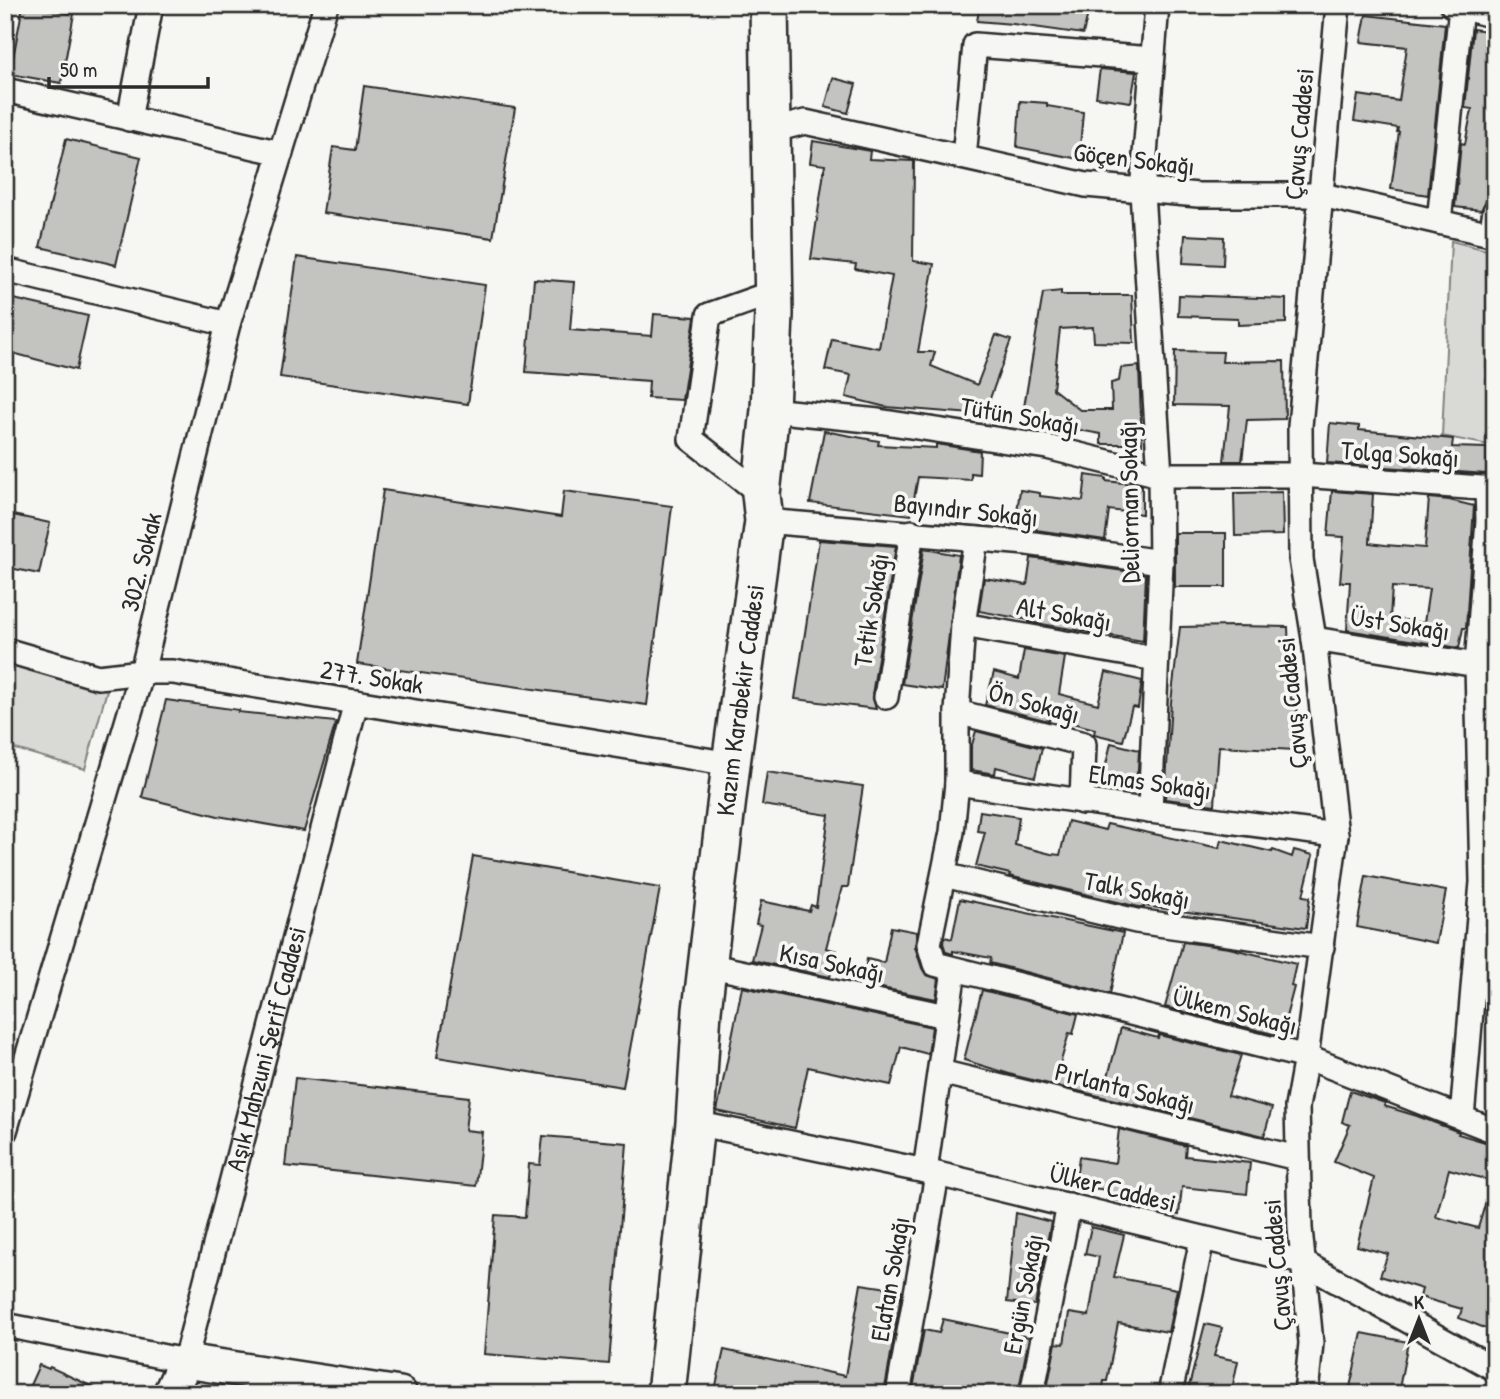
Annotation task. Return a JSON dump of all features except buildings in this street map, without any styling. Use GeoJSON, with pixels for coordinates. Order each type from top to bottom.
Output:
{"type":"FeatureCollection","features":[{"type":"Feature","properties":{"kind":"main road","name":"Kazım Karabekir Caddesi"},"geometry":{"type":"LineString","coordinates":[[667,1394],[695,1123],[702,1010],[763,507],[774,292],[769,5]]}},
{"type":"Feature","properties":{"kind":"street"},"geometry":{"type":"LineString","coordinates":[[129,118],[151,5]]}},
{"type":"Feature","properties":{"kind":"street","name":"302. Sokak"},"geometry":{"type":"LineString","coordinates":[[5,1131],[142,672],[228,324],[326,5]]}},
{"type":"Feature","properties":{"kind":"street","name":"Deliorman Sokağı"},"geometry":{"type":"LineString","coordinates":[[1150,811],[1161,562],[1160,475],[1142,192],[1157,5]]}},
{"type":"Feature","properties":{"kind":"street","name":"Çavuş Caddesi"},"geometry":{"type":"LineString","coordinates":[[1306,1394],[1311,1343],[1302,1262],[1297,1107],[1307,1057],[1336,835],[1314,639],[1301,559],[1300,426],[1338,5]]}},
{"type":"Feature","properties":{"kind":"street"},"geometry":{"type":"LineString","coordinates":[[1438,222],[1456,6],[1495,16]]}},
{"type":"Feature","properties":{"kind":"street"},"geometry":{"type":"LineString","coordinates":[[964,157],[975,45],[1152,59]]}},
{"type":"Feature","properties":{"kind":"street"},"geometry":{"type":"LineString","coordinates":[[5,90],[281,153]]}},
{"type":"Feature","properties":{"kind":"street","name":"Göçen Sokağı"},"geometry":{"type":"LineString","coordinates":[[770,131],[805,122],[1086,185],[1142,192],[1322,195],[1493,235]]}},
{"type":"Feature","properties":{"kind":"street"},"geometry":{"type":"LineString","coordinates":[[1493,235],[1495,211]]}},
{"type":"Feature","properties":{"kind":"street"},"geometry":{"type":"LineString","coordinates":[[5,270],[228,324]]}},
{"type":"Feature","properties":{"kind":"street"},"geometry":{"type":"LineString","coordinates":[[763,507],[691,439],[709,315],[774,292]]}},
{"type":"Feature","properties":{"kind":"street","name":"Tütün Sokağı"},"geometry":{"type":"LineString","coordinates":[[770,410],[878,421],[1035,445],[1160,475],[1301,475]]}},
{"type":"Feature","properties":{"kind":"street","name":"Tolga Sokağı"},"geometry":{"type":"LineString","coordinates":[[1301,475],[1491,489]]}},
{"type":"Feature","properties":{"kind":"street"},"geometry":{"type":"LineString","coordinates":[[1462,1118],[1488,882],[1477,665],[1491,489]]}},
{"type":"Feature","properties":{"kind":"street","name":"Bayındır Sokağı"},"geometry":{"type":"LineString","coordinates":[[763,507],[912,532],[1027,543],[1161,562]]}},
{"type":"Feature","properties":{"kind":"street","name":"Tetik Sokağı"},"geometry":{"type":"LineString","coordinates":[[886,697],[912,532]]}},
{"type":"Feature","properties":{"kind":"street","name":"Ülkem Sokağı"},"geometry":{"type":"LineString","coordinates":[[976,539],[963,625],[957,712],[957,783],[952,832],[929,944],[935,964],[1307,1057],[1495,1132]]}},
{"type":"Feature","properties":{"kind":"street","name":"Alt Sokağı"},"geometry":{"type":"LineString","coordinates":[[963,625],[1156,659]]}},
{"type":"Feature","properties":{"kind":"street","name":"Üst Sokağı"},"geometry":{"type":"LineString","coordinates":[[1314,639],[1477,665]]}},
{"type":"Feature","properties":{"kind":"street","name":"277. Sokak"},"geometry":{"type":"LineString","coordinates":[[5,650],[98,677],[173,672],[731,764]]}},
{"type":"Feature","properties":{"kind":"street","name":"Aşık Mahzuni Şerif Caddesi"},"geometry":{"type":"LineString","coordinates":[[170,1394],[185,1361],[356,702]]}},
{"type":"Feature","properties":{"kind":"street","name":"Ön Sokağı"},"geometry":{"type":"LineString","coordinates":[[957,712],[1084,744],[1082,802]]}},
{"type":"Feature","properties":{"kind":"street","name":"Elmas Sokağı"},"geometry":{"type":"LineString","coordinates":[[957,783],[1336,835]]}},
{"type":"Feature","properties":{"kind":"street","name":"Talk Sokağı"},"geometry":{"type":"LineString","coordinates":[[944,875],[1136,921],[1322,947]]}},
{"type":"Feature","properties":{"kind":"street","name":"Kısa Sokağı"},"geometry":{"type":"LineString","coordinates":[[707,965],[946,1016]]}},
{"type":"Feature","properties":{"kind":"street"},"geometry":{"type":"LineString","coordinates":[[931,1173],[946,1016],[954,970]]}},
{"type":"Feature","properties":{"kind":"street","name":"Pırlanta Sokağı"},"geometry":{"type":"LineString","coordinates":[[940,1072],[1297,1158]]}},
{"type":"Feature","properties":{"kind":"street","name":"Ülker Caddesi"},"geometry":{"type":"LineString","coordinates":[[695,1123],[931,1173],[1302,1262],[1493,1362]]}},
{"type":"Feature","properties":{"kind":"street","name":"Elatan Sokağı"},"geometry":{"type":"LineString","coordinates":[[898,1394],[931,1173]]}},
{"type":"Feature","properties":{"kind":"street","name":"Ergün Sokağı"},"geometry":{"type":"LineString","coordinates":[[1032,1394],[1069,1205]]}},
{"type":"Feature","properties":{"kind":"street"},"geometry":{"type":"LineString","coordinates":[[1170,1394],[1202,1239]]}},
{"type":"Feature","properties":{"kind":"street"},"geometry":{"type":"LineString","coordinates":[[5,1325],[185,1361],[400,1394]]}},
{"type":"Feature","properties":{"kind":"shaded area"},"geometry":{"type":"Polygon","coordinates":[[[1451,241],[1495,252],[1495,475],[1488,475],[1489,445],[1442,436],[1451,241]]]}},
{"type":"Feature","properties":{"kind":"shaded area"},"geometry":{"type":"Polygon","coordinates":[[[5,662],[107,690],[85,769],[5,746],[5,662]]]}}]}
